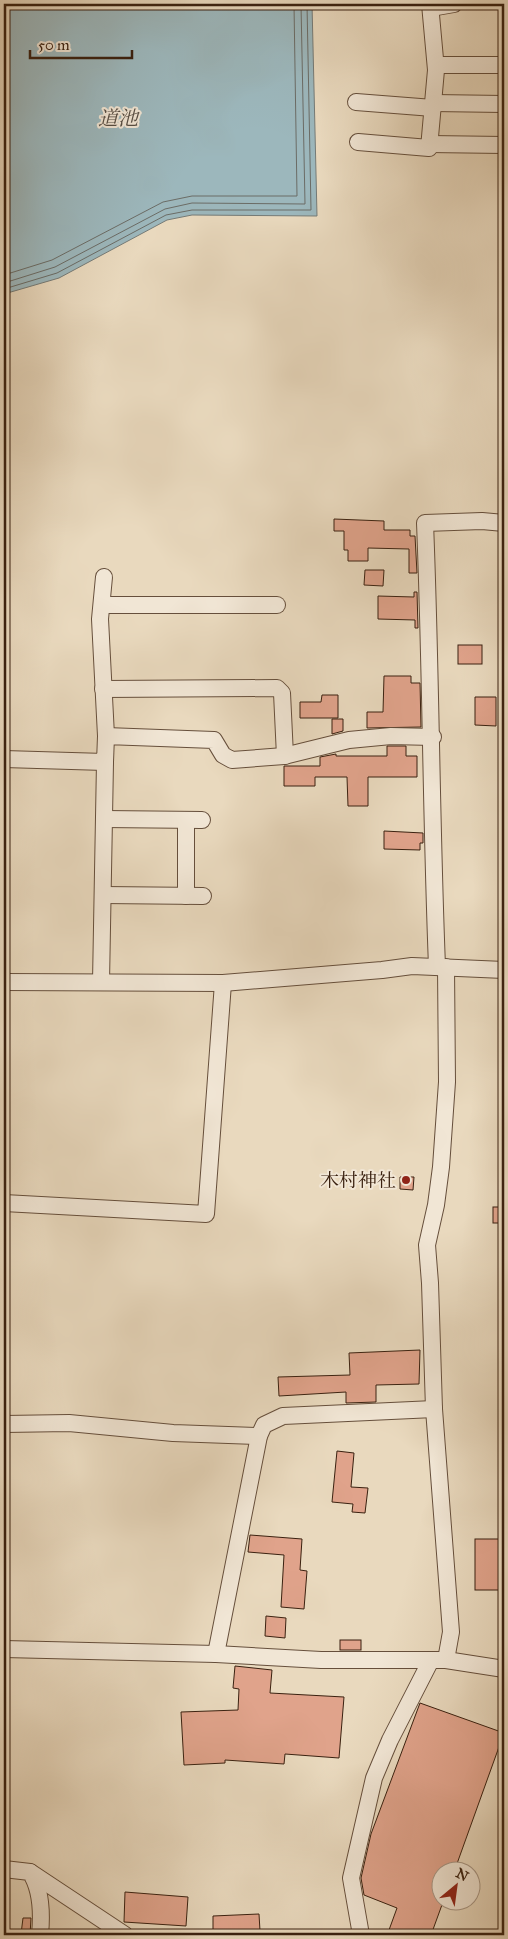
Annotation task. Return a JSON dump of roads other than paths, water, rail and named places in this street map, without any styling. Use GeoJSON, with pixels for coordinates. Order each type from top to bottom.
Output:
{"type":"FeatureCollection","features":[{"type":"Feature","properties":{"kind":"street"},"geometry":{"type":"LineString","coordinates":[[358,142],[429,148],[436,65],[430,6],[454,4]]}},
{"type":"Feature","properties":{"kind":"street"},"geometry":{"type":"LineString","coordinates":[[436,65],[504,65]]}},
{"type":"Feature","properties":{"kind":"street"},"geometry":{"type":"LineString","coordinates":[[356,102],[433,106],[504,104]]}},
{"type":"Feature","properties":{"kind":"street"},"geometry":{"type":"LineString","coordinates":[[429,144],[504,145]]}},
{"type":"Feature","properties":{"kind":"street"},"geometry":{"type":"LineString","coordinates":[[361,1935],[351,1878],[374,1778],[390,1740],[439,1660],[451,1632],[434,1409],[430,1282],[426,1245],[436,1205],[441,1167],[447,1082],[433,853],[433,737],[425,522],[482,521],[504,523]]}},
{"type":"Feature","properties":{"kind":"street"},"geometry":{"type":"LineString","coordinates":[[100,982],[106,736],[103,689],[102,605],[104,577]]}},
{"type":"Feature","properties":{"kind":"street"},"geometry":{"type":"LineString","coordinates":[[102,605],[278,605]]}},
{"type":"Feature","properties":{"kind":"street"},"geometry":{"type":"LineString","coordinates":[[103,689],[277,688],[282,693],[285,756]]}},
{"type":"Feature","properties":{"kind":"street"},"geometry":{"type":"LineString","coordinates":[[106,736],[214,740],[223,754],[232,760],[285,756],[349,740],[392,736],[433,737]]}},
{"type":"Feature","properties":{"kind":"street"},"geometry":{"type":"LineString","coordinates":[[4,759],[105,762]]}},
{"type":"Feature","properties":{"kind":"street"},"geometry":{"type":"LineString","coordinates":[[104,819],[202,820]]}},
{"type":"Feature","properties":{"kind":"street"},"geometry":{"type":"LineString","coordinates":[[186,820],[186,896]]}},
{"type":"Feature","properties":{"kind":"street"},"geometry":{"type":"LineString","coordinates":[[102,895],[203,896]]}},
{"type":"Feature","properties":{"kind":"street"},"geometry":{"type":"LineString","coordinates":[[4,982],[223,982],[441,966],[504,970]]}},
{"type":"Feature","properties":{"kind":"street"},"geometry":{"type":"LineString","coordinates":[[4,1203],[206,1214],[223,982]]}},
{"type":"Feature","properties":{"kind":"street"},"geometry":{"type":"LineString","coordinates":[[216,1654],[259,1436],[264,1425],[283,1416],[434,1409]]}},
{"type":"Feature","properties":{"kind":"street"},"geometry":{"type":"LineString","coordinates":[[4,1424],[69,1423],[173,1433],[259,1436]]}},
{"type":"Feature","properties":{"kind":"street"},"geometry":{"type":"LineString","coordinates":[[4,1649],[216,1654],[321,1660],[439,1660],[504,1669]]}},
{"type":"Feature","properties":{"kind":"street"},"geometry":{"type":"LineString","coordinates":[[4,1868],[30,1872],[125,1935]]}},
{"type":"Feature","properties":{"kind":"street"},"geometry":{"type":"LineString","coordinates":[[30,1872],[36,1881],[40,1897],[40,1935]]}},
{"type":"Feature","properties":{"kind":"water","name":"道池"},"geometry":{"type":"Polygon","coordinates":[[[4,4],[312,4],[317,216],[192,215],[167,220],[59,278],[4,294],[4,4]]]}},
{"type":"Feature","properties":{"kind":"place","name":"木村神社"},"geometry":{"type":"Point","coordinates":[406,1180]}}]}
